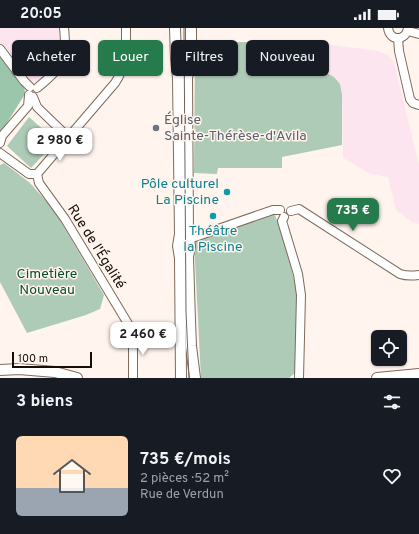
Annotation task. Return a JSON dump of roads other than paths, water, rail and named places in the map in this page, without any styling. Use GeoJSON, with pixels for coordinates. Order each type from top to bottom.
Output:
{"type":"FeatureCollection","features":[{"type":"Feature","properties":{"kind":"main road"},"geometry":{"type":"LineString","coordinates":[[175,28],[178,78],[180,234],[178,246],[180,258],[181,378]]}},
{"type":"Feature","properties":{"kind":"main road"},"geometry":{"type":"LineString","coordinates":[[191,28],[190,60],[187,78],[188,238],[190,246],[188,257],[191,346],[195,378]]}},
{"type":"Feature","properties":{"kind":"main road"},"geometry":{"type":"LineString","coordinates":[[0,370],[19,369],[55,372],[77,378]]}},
{"type":"Feature","properties":{"kind":"main road"},"geometry":{"type":"LineString","coordinates":[[0,376],[20,374],[55,378]]}},
{"type":"Feature","properties":{"kind":"main road"},"geometry":{"type":"LineString","coordinates":[[377,378],[419,374]]}},
{"type":"Feature","properties":{"kind":"street"},"geometry":{"type":"LineString","coordinates":[[0,143],[2,136],[28,106],[32,92],[60,66],[65,52],[64,28]]}},
{"type":"Feature","properties":{"kind":"street"},"geometry":{"type":"LineString","coordinates":[[0,153],[29,174],[37,174],[119,77],[126,55],[126,28]]}},
{"type":"Feature","properties":{"kind":"street"},"geometry":{"type":"LineString","coordinates":[[388,28],[390,34],[398,38],[405,35],[408,29],[419,34]]}},
{"type":"Feature","properties":{"kind":"street"},"geometry":{"type":"LineString","coordinates":[[398,38],[399,51],[410,99],[413,103],[419,106]]}},
{"type":"Feature","properties":{"kind":"street"},"geometry":{"type":"LineString","coordinates":[[0,49],[32,92],[37,107],[68,137]]}},
{"type":"Feature","properties":{"kind":"street","name":"Rue de l'Égalité"},"geometry":{"type":"LineString","coordinates":[[37,174],[39,183],[65,219],[133,333],[133,378]]}},
{"type":"Feature","properties":{"kind":"street"},"geometry":{"type":"LineString","coordinates":[[188,238],[192,238],[273,210],[287,218],[290,216],[291,211],[299,209],[400,274],[404,276],[419,275]]}},
{"type":"Feature","properties":{"kind":"street"},"geometry":{"type":"LineString","coordinates":[[282,214],[282,221],[298,274],[301,295],[300,378]]}},
{"type":"Feature","properties":{"kind":"tram line"},"geometry":{"type":"LineString","coordinates":[[184,28],[186,312],[189,378]]}},
{"type":"Feature","properties":{"kind":"place","name":"Église Sainte-Thérèse-d'Avila"},"geometry":{"type":"Point","coordinates":[156,128]}},
{"type":"Feature","properties":{"kind":"place","name":"Pôle culturel La Piscine"},"geometry":{"type":"Point","coordinates":[227,192]}},
{"type":"Feature","properties":{"kind":"place","name":"Théâtre la Piscine"},"geometry":{"type":"Point","coordinates":[213,216]}},
{"type":"Feature","properties":{"kind":"park label","name":"Cimetière Nouveau"},"geometry":{"type":"Point","coordinates":[47,282]}}]}
